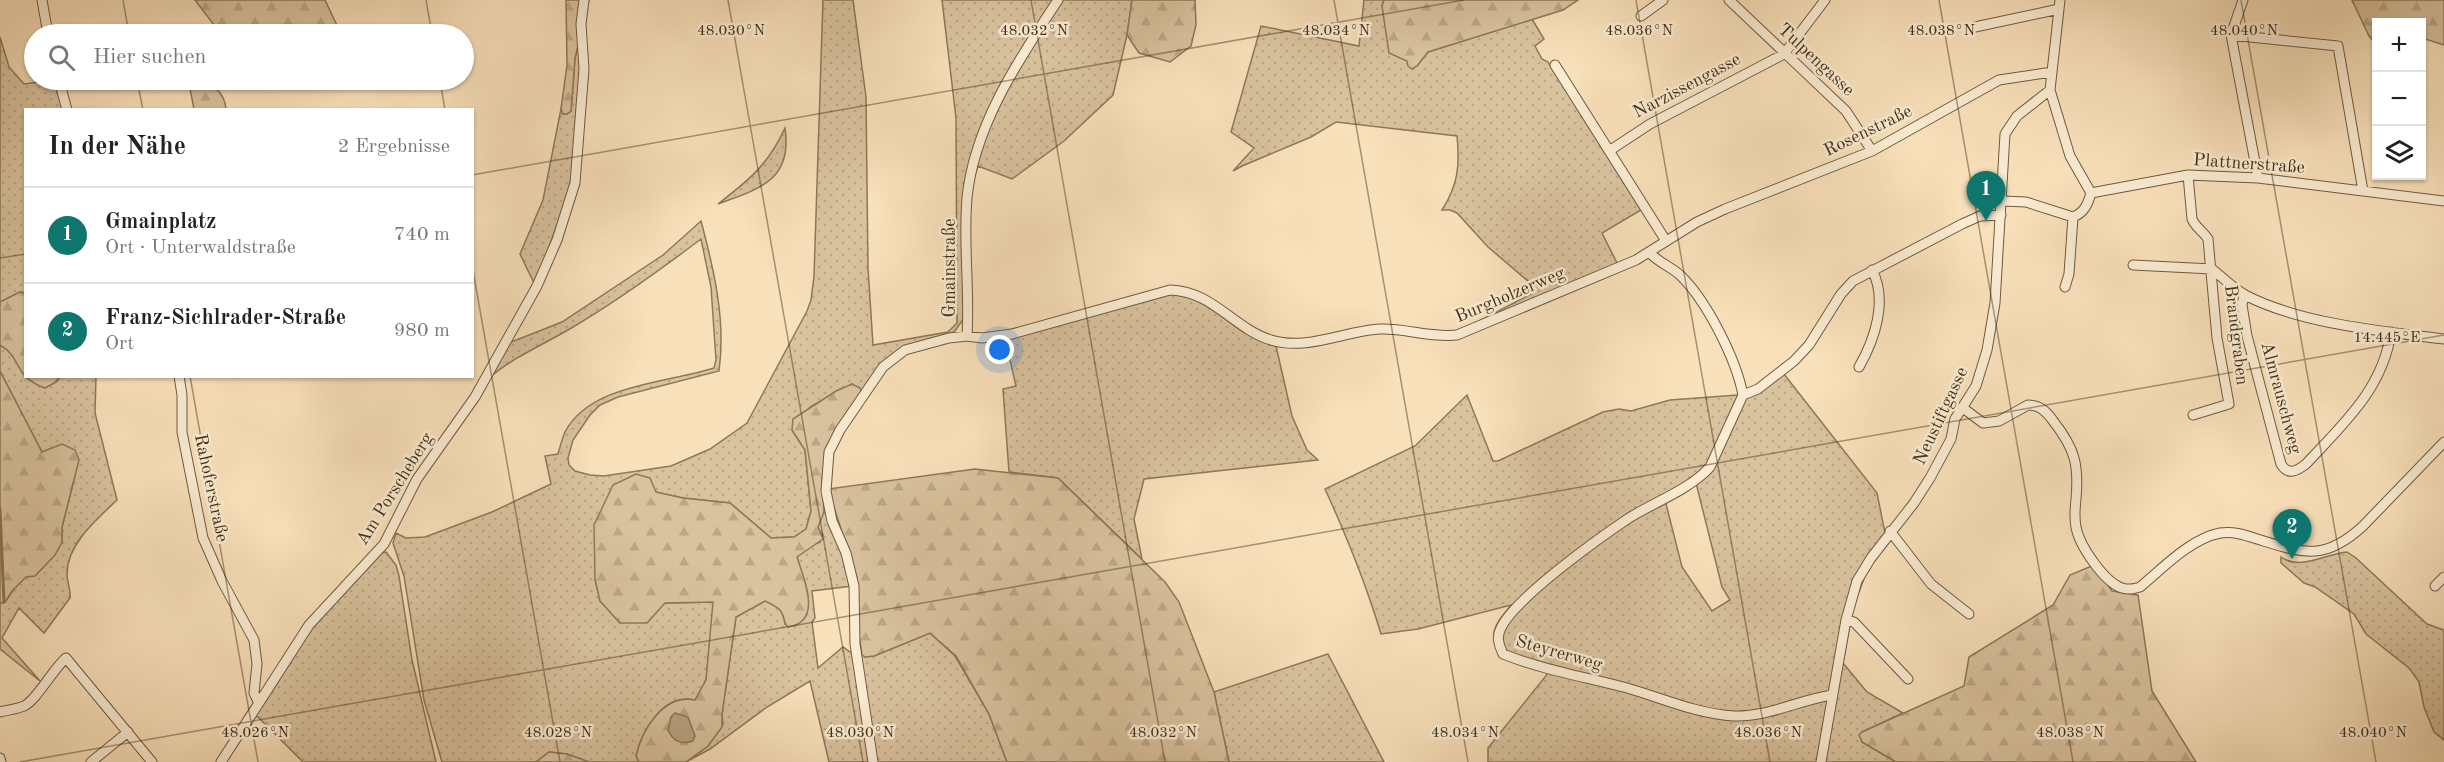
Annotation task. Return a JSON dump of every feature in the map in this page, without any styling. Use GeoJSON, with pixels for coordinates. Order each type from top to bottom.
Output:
{"type":"FeatureCollection","features":[{"type":"Feature","properties":{"kind":"street"},"geometry":{"type":"LineString","coordinates":[[42,0],[46,24]]}},
{"type":"Feature","properties":{"kind":"street","name":"Am Porscheberg"},"geometry":{"type":"LineString","coordinates":[[221,762],[319,613],[384,544],[417,479],[475,396],[537,286],[557,240],[574,183],[584,69],[581,24],[584,0]]}},
{"type":"Feature","properties":{"kind":"street","name":"Gmainstraße"},"geometry":{"type":"LineString","coordinates":[[873,762],[855,644],[854,586],[846,553],[832,521],[826,491],[829,452],[872,381],[891,360],[905,350],[949,338],[967,336],[966,215],[974,160],[1005,88],[1058,0]]}},
{"type":"Feature","properties":{"kind":"street"},"geometry":{"type":"LineString","coordinates":[[1641,16],[1663,0]]}},
{"type":"Feature","properties":{"kind":"street","name":"Tulpengasse"},"geometry":{"type":"LineString","coordinates":[[1729,0],[1846,111],[1872,151]]}},
{"type":"Feature","properties":{"kind":"street"},"geometry":{"type":"LineString","coordinates":[[1784,54],[1825,0]]}},
{"type":"Feature","properties":{"kind":"street"},"geometry":{"type":"LineString","coordinates":[[2243,0],[2231,35],[2258,178]]}},
{"type":"Feature","properties":{"kind":"street"},"geometry":{"type":"LineString","coordinates":[[1976,27],[2059,5],[2050,90],[2070,156],[2091,193],[2085,208],[2073,217],[2069,274],[2065,287]]}},
{"type":"Feature","properties":{"kind":"street"},"geometry":{"type":"LineString","coordinates":[[2231,35],[2338,46],[2363,191]]}},
{"type":"Feature","properties":{"kind":"street","name":"Narzissengasse"},"geometry":{"type":"LineString","coordinates":[[1609,151],[1650,124],[1784,54]]}},
{"type":"Feature","properties":{"kind":"street"},"geometry":{"type":"LineString","coordinates":[[1555,65],[1666,241]]}},
{"type":"Feature","properties":{"kind":"street","name":"Rosenstraße"},"geometry":{"type":"LineString","coordinates":[[1697,222],[1872,151],[1999,80],[2052,72]]}},
{"type":"Feature","properties":{"kind":"street"},"geometry":{"type":"LineString","coordinates":[[62,90],[66,108]]}},
{"type":"Feature","properties":{"kind":"street","name":"Neustiftgasse"},"geometry":{"type":"LineString","coordinates":[[1832,695],[1852,595],[1863,570],[1930,478],[1951,439],[1955,419],[1976,386],[1991,331],[2005,134],[2017,116],[2050,90]]}},
{"type":"Feature","properties":{"kind":"street"},"geometry":{"type":"LineString","coordinates":[[2188,175],[2192,219],[2194,225],[2204,232],[2208,239],[2212,269]]}},
{"type":"Feature","properties":{"kind":"street","name":"Plattnerstraße"},"geometry":{"type":"LineString","coordinates":[[2091,193],[2188,175],[2258,178],[2444,201]]}},
{"type":"Feature","properties":{"kind":"street"},"geometry":{"type":"LineString","coordinates":[[2002,201],[2026,202],[2073,217]]}},
{"type":"Feature","properties":{"kind":"street"},"geometry":{"type":"LineString","coordinates":[[1650,253],[1680,275],[1695,293],[1732,358],[1740,378],[1743,395],[1758,389],[1794,361],[1809,345],[1848,286],[1872,270],[1980,216],[2001,215]]}},
{"type":"Feature","properties":{"kind":"street","name":"Burgholzerweg"},"geometry":{"type":"LineString","coordinates":[[967,336],[982,338],[1012,334],[1170,291],[1191,293],[1202,297],[1263,337],[1283,343],[1318,340],[1377,329],[1440,337],[1457,336],[1650,253],[1697,222]]}},
{"type":"Feature","properties":{"kind":"street"},"geometry":{"type":"LineString","coordinates":[[2133,265],[2212,269],[2244,294],[2292,314],[2444,339]]}},
{"type":"Feature","properties":{"kind":"street","name":"Brandgraben"},"geometry":{"type":"LineString","coordinates":[[2193,415],[2229,404],[2217,338],[2212,269]]}},
{"type":"Feature","properties":{"kind":"street"},"geometry":{"type":"LineString","coordinates":[[1859,367],[1867,351],[1880,309],[1877,283],[1872,270]]}},
{"type":"Feature","properties":{"kind":"street","name":"Almrauschweg"},"geometry":{"type":"LineString","coordinates":[[2244,294],[2242,305],[2257,376],[2281,464],[2290,472],[2306,464],[2363,402],[2384,364],[2391,332]]}},
{"type":"Feature","properties":{"kind":"street","name":"Rahoferstraße"},"geometry":{"type":"LineString","coordinates":[[178,378],[182,395],[182,432],[204,538],[222,581],[254,640],[256,664],[254,693],[259,703]]}},
{"type":"Feature","properties":{"kind":"street","name":"Steyrerweg"},"geometry":{"type":"LineString","coordinates":[[1743,395],[1710,467],[1620,525],[1517,605],[1500,629],[1498,642],[1503,654],[1522,662],[1629,689],[1672,703],[1733,716],[1756,715],[1810,698],[1832,695]]}},
{"type":"Feature","properties":{"kind":"street"},"geometry":{"type":"LineString","coordinates":[[1963,408],[1983,423],[1999,422],[2028,405],[2040,407],[2049,416],[2069,442],[2075,455],[2077,479],[2075,514],[2079,537],[2092,559],[2114,584],[2130,590],[2140,586],[2198,542],[2223,533],[2244,535],[2308,553],[2337,546],[2363,526],[2444,442]]}},
{"type":"Feature","properties":{"kind":"street"},"geometry":{"type":"LineString","coordinates":[[1890,531],[1931,584],[1969,614]]}},
{"type":"Feature","properties":{"kind":"street"},"geometry":{"type":"LineString","coordinates":[[2434,586],[2444,577]]}},
{"type":"Feature","properties":{"kind":"street"},"geometry":{"type":"LineString","coordinates":[[1846,620],[1854,622],[1908,680]]}},
{"type":"Feature","properties":{"kind":"street"},"geometry":{"type":"LineString","coordinates":[[0,712],[24,706],[30,702],[52,672],[66,658],[152,762]]}},
{"type":"Feature","properties":{"kind":"street"},"geometry":{"type":"LineString","coordinates":[[1821,762],[1832,695]]}},
{"type":"Feature","properties":{"kind":"street"},"geometry":{"type":"LineString","coordinates":[[91,762],[128,732]]}},
{"type":"Feature","properties":{"kind":"green space"},"geometry":{"type":"Polygon","coordinates":[[[195,0],[325,0],[336,24],[213,24],[195,0]]]}},
{"type":"Feature","properties":{"kind":"green space"},"geometry":{"type":"Polygon","coordinates":[[[566,0],[589,0],[575,58],[571,111],[563,114],[561,109],[567,65],[566,0]]]}},
{"type":"Feature","properties":{"kind":"green space"},"geometry":{"type":"Polygon","coordinates":[[[823,0],[853,0],[866,97],[868,268],[873,345],[948,332],[957,323],[956,118],[942,0],[1053,0],[972,154],[965,317],[954,332],[912,345],[862,393],[852,384],[810,407],[792,430],[805,450],[811,511],[806,529],[794,537],[771,538],[730,503],[683,498],[655,492],[595,579],[600,601],[620,623],[665,603],[714,602],[706,680],[695,700],[684,699],[673,702],[656,716],[643,735],[636,756],[639,762],[589,762],[567,754],[549,752],[536,762],[442,762],[424,700],[404,576],[393,543],[396,533],[406,538],[425,537],[492,512],[551,484],[545,456],[558,454],[565,432],[577,416],[592,404],[631,388],[714,368],[716,360],[711,287],[701,239],[606,307],[520,356],[490,377],[511,342],[562,322],[663,255],[701,221],[718,295],[721,333],[719,371],[618,397],[600,405],[590,415],[573,440],[568,458],[569,465],[575,471],[604,476],[671,466],[710,449],[747,423],[811,300],[814,276],[823,0]]]}},
{"type":"Feature","properties":{"kind":"green space"},"geometry":{"type":"Polygon","coordinates":[[[1062,0],[1132,0],[1127,35],[1113,95],[1064,141],[1012,179],[978,166],[973,180],[979,156],[998,109],[1022,64],[1062,0]]]}},
{"type":"Feature","properties":{"kind":"green space"},"geometry":{"type":"Polygon","coordinates":[[[1132,0],[1195,0],[1196,25],[1191,46],[1170,62],[1139,53],[1127,35],[1132,0]]]}},
{"type":"Feature","properties":{"kind":"green space"},"geometry":{"type":"Polygon","coordinates":[[[1364,0],[1384,0],[1382,6],[1417,66],[1428,52],[1532,19],[1544,39],[1535,46],[1542,59],[1548,62],[1641,210],[1602,233],[1618,265],[1462,330],[1531,294],[1529,282],[1488,247],[1457,213],[1442,210],[1452,192],[1457,175],[1457,136],[1336,122],[1311,137],[1233,171],[1254,148],[1231,132],[1261,26],[1359,46],[1364,0]]]}},
{"type":"Feature","properties":{"kind":"green space"},"geometry":{"type":"Polygon","coordinates":[[[1384,0],[1578,0],[1563,10],[1428,52],[1412,69],[1408,66],[1407,61],[1389,53],[1382,6],[1384,0]]]}},
{"type":"Feature","properties":{"kind":"green space"},"geometry":{"type":"Polygon","coordinates":[[[2352,0],[2444,0],[2444,45],[2426,39],[2426,18],[2372,18],[2372,39],[2352,0]]]}},
{"type":"Feature","properties":{"kind":"green space"},"geometry":{"type":"Polygon","coordinates":[[[0,37],[9,67],[24,84],[24,90],[58,90],[64,108],[24,108],[24,293],[20,292],[0,302],[0,37]]]}},
{"type":"Feature","properties":{"kind":"green space"},"geometry":{"type":"Polygon","coordinates":[[[579,40],[581,55],[571,187],[535,285],[520,254],[543,200],[561,109],[563,114],[571,111],[575,58],[579,40]]]}},
{"type":"Feature","properties":{"kind":"green space"},"geometry":{"type":"Polygon","coordinates":[[[190,90],[218,90],[226,108],[194,108],[190,90]]]}},
{"type":"Feature","properties":{"kind":"green space"},"geometry":{"type":"Polygon","coordinates":[[[785,128],[784,160],[778,171],[759,187],[718,204],[765,162],[785,128]]]}},
{"type":"Feature","properties":{"kind":"green space"},"geometry":{"type":"Polygon","coordinates":[[[20,292],[24,293],[24,375],[12,356],[0,345],[0,302],[20,292]]]}},
{"type":"Feature","properties":{"kind":"green space"},"geometry":{"type":"Polygon","coordinates":[[[1168,294],[1195,298],[1276,346],[1292,416],[1307,450],[1318,460],[1144,479],[1134,519],[1142,559],[1058,478],[1009,472],[1003,389],[1016,386],[1005,338],[1168,294]]]}},
{"type":"Feature","properties":{"kind":"green space"},"geometry":{"type":"Polygon","coordinates":[[[0,345],[12,355],[24,378],[45,388],[59,378],[96,378],[95,413],[117,500],[84,533],[72,552],[67,574],[70,598],[44,633],[19,608],[2,638],[40,681],[0,649],[0,603],[5,602],[16,586],[62,542],[62,527],[75,476],[42,452],[0,371],[0,345]]]}},
{"type":"Feature","properties":{"kind":"green space"},"geometry":{"type":"Polygon","coordinates":[[[1780,369],[1877,493],[1887,543],[1867,571],[1852,610],[1843,663],[1867,692],[1903,713],[1862,732],[1862,742],[1896,762],[1488,762],[1488,748],[1549,672],[1501,657],[1494,642],[1494,635],[1497,624],[1511,605],[1418,629],[1381,634],[1356,561],[1325,489],[1415,446],[1467,395],[1493,461],[1498,461],[1603,412],[1619,409],[1631,411],[1670,400],[1738,395],[1757,386],[1780,369]],[[1696,483],[1665,500],[1682,567],[1712,611],[1730,600],[1722,587],[1696,483]]]}},
{"type":"Feature","properties":{"kind":"green space"},"geometry":{"type":"Polygon","coordinates":[[[0,371],[42,452],[62,444],[75,450],[79,460],[62,527],[62,542],[55,555],[35,576],[26,577],[5,602],[0,603],[0,371]]]}},
{"type":"Feature","properties":{"kind":"green space"},"geometry":{"type":"Polygon","coordinates":[[[27,378],[59,378],[45,388],[27,378]]]}},
{"type":"Feature","properties":{"kind":"green space"},"geometry":{"type":"Polygon","coordinates":[[[852,384],[860,388],[862,393],[826,452],[822,479],[824,512],[818,527],[823,539],[797,557],[808,598],[805,617],[799,623],[788,627],[779,609],[765,601],[736,617],[722,727],[708,746],[686,762],[639,762],[636,756],[643,735],[656,716],[673,703],[695,700],[706,680],[713,602],[665,603],[647,623],[620,623],[600,601],[595,579],[594,525],[613,485],[636,474],[650,478],[656,492],[683,498],[730,503],[771,538],[794,537],[806,529],[811,511],[805,450],[792,430],[793,419],[836,391],[852,384]]]}},
{"type":"Feature","properties":{"kind":"green space"},"geometry":{"type":"Polygon","coordinates":[[[975,469],[1058,478],[1165,582],[1179,602],[1214,692],[1229,762],[1007,762],[989,714],[956,656],[930,633],[874,656],[862,655],[858,628],[857,578],[828,489],[975,469]]]}},
{"type":"Feature","properties":{"kind":"green space"},"geometry":{"type":"Polygon","coordinates":[[[824,503],[846,561],[852,586],[812,591],[815,618],[812,622],[818,668],[843,647],[854,655],[869,762],[829,762],[810,681],[767,707],[710,749],[686,762],[708,746],[723,724],[722,714],[736,617],[765,601],[779,609],[785,624],[806,615],[808,593],[797,557],[812,545],[820,542],[823,535],[818,528],[824,503]]]}},
{"type":"Feature","properties":{"kind":"green space"},"geometry":{"type":"Polygon","coordinates":[[[386,552],[396,565],[399,576],[412,660],[436,762],[303,762],[258,717],[255,717],[314,625],[382,553],[386,552]]]}},
{"type":"Feature","properties":{"kind":"green space"},"geometry":{"type":"Polygon","coordinates":[[[2347,552],[2427,624],[2444,630],[2444,740],[2434,732],[2424,707],[2419,682],[2409,668],[2366,634],[2354,614],[2315,587],[2304,583],[2281,563],[2281,557],[2289,561],[2305,562],[2347,552]]]}},
{"type":"Feature","properties":{"kind":"green space"},"geometry":{"type":"Polygon","coordinates":[[[2094,565],[2112,591],[2138,595],[2152,691],[2196,762],[1896,762],[1862,742],[1859,735],[1862,732],[1964,686],[1969,657],[2053,605],[2070,575],[2094,565]]]}},
{"type":"Feature","properties":{"kind":"green space"},"geometry":{"type":"Polygon","coordinates":[[[858,628],[865,657],[874,656],[930,633],[955,656],[989,714],[1007,762],[876,762],[860,658],[858,628]]]}},
{"type":"Feature","properties":{"kind":"green space"},"geometry":{"type":"Polygon","coordinates":[[[1328,654],[1384,762],[1229,762],[1214,692],[1328,654]]]}},
{"type":"Feature","properties":{"kind":"green space"},"geometry":{"type":"Polygon","coordinates":[[[549,752],[567,754],[589,762],[536,762],[549,752]]]}},
{"type":"Feature","properties":{"kind":"shaded area"},"geometry":{"type":"Polygon","coordinates":[[[675,713],[688,717],[695,736],[693,741],[681,742],[670,734],[668,730],[671,717],[675,713]]]}},
{"type":"Feature","properties":{"kind":"waterway"},"geometry":{"type":"LineString","coordinates":[[0,509],[4,602]]}},
{"type":"Feature","properties":{"kind":"place","name":"Gmainplatz"},"geometry":{"type":"Point","coordinates":[1986,221]}},
{"type":"Feature","properties":{"kind":"place","name":"Franz-Sichlrader-Straße"},"geometry":{"type":"Point","coordinates":[2292,559]}}]}
